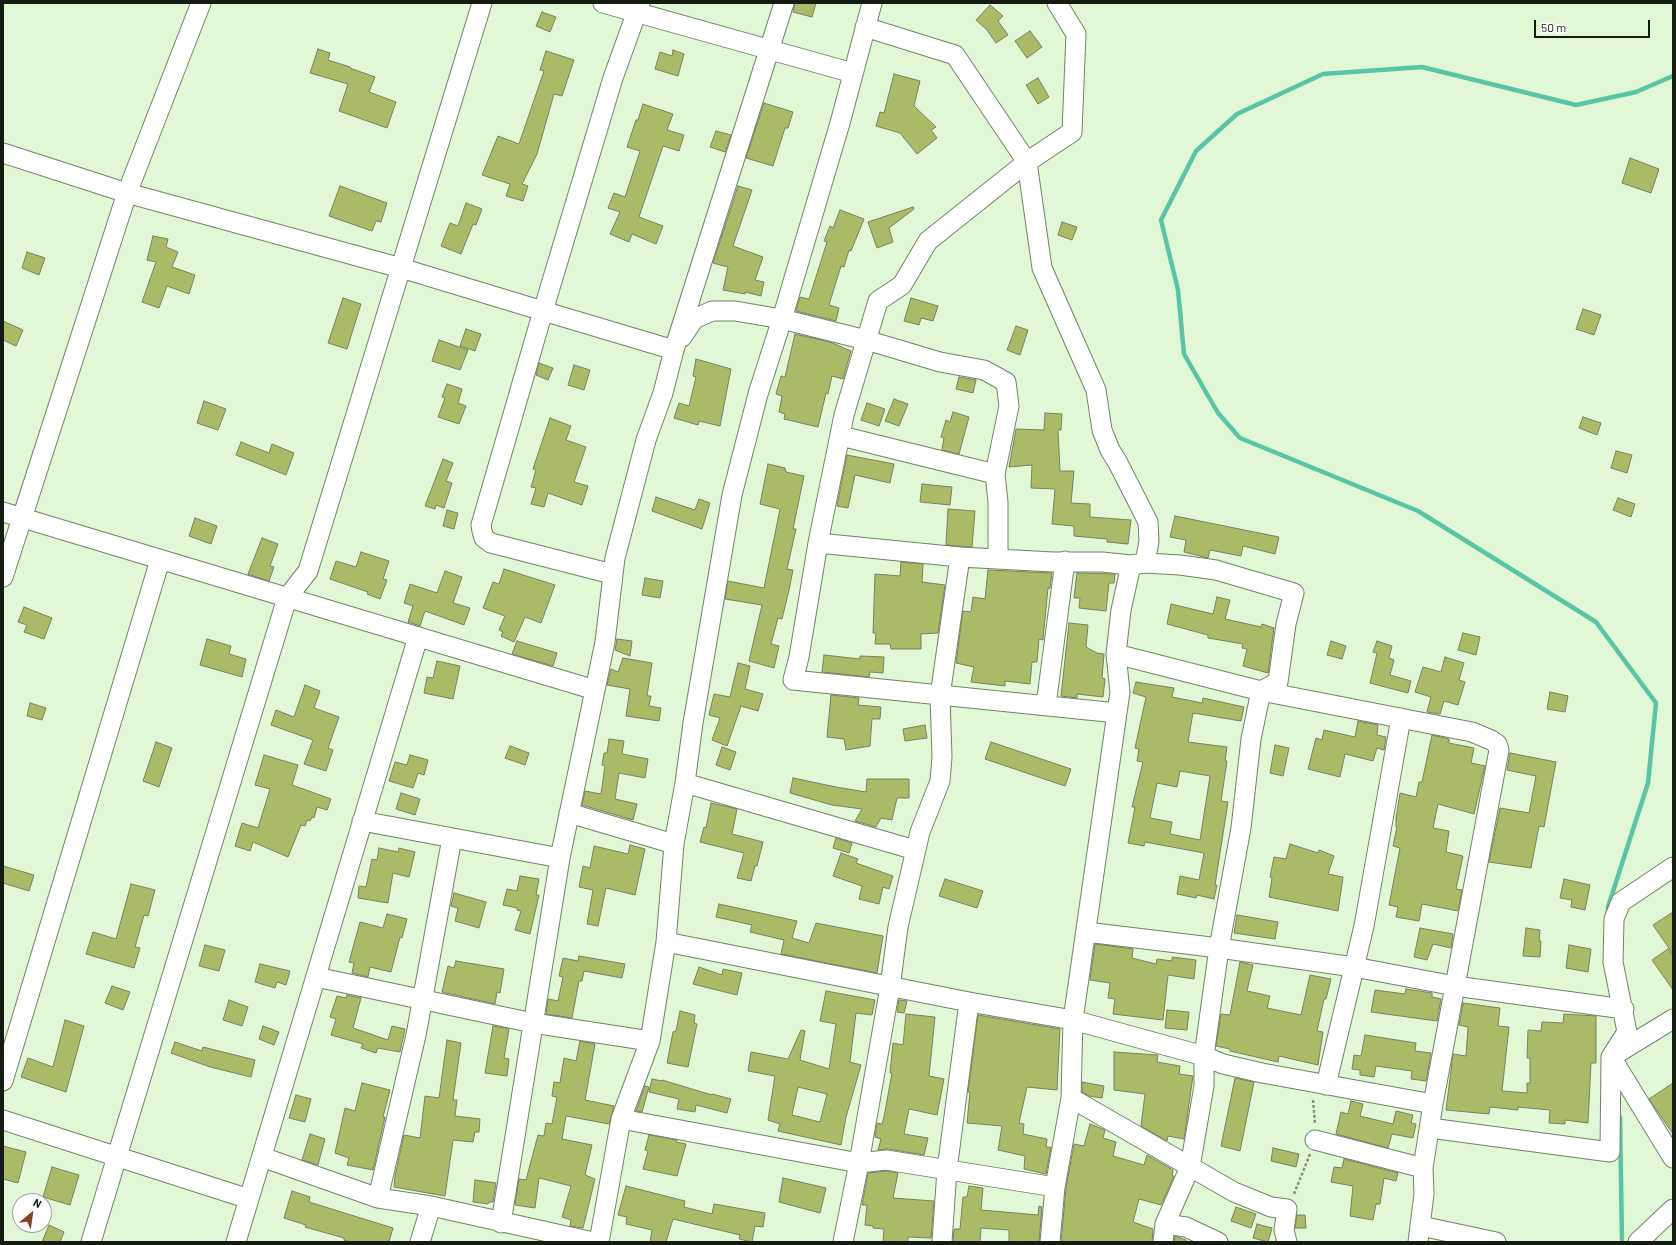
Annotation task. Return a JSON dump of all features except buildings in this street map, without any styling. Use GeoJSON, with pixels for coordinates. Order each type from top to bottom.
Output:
{"type":"FeatureCollection","features":[{"type":"Feature","properties":{"kind":"street"},"geometry":{"type":"LineString","coordinates":[[3,577],[127,193],[201,3]]}},
{"type":"Feature","properties":{"kind":"street"},"geometry":{"type":"LineString","coordinates":[[91,1242],[286,598],[308,571],[482,3]]}},
{"type":"Feature","properties":{"kind":"street"},"geometry":{"type":"LineString","coordinates":[[603,3],[639,8],[769,51],[853,73]]}},
{"type":"Feature","properties":{"kind":"street"},"geometry":{"type":"LineString","coordinates":[[501,1223],[560,858],[605,642],[612,574],[646,440],[784,3]]}},
{"type":"Feature","properties":{"kind":"street"},"geometry":{"type":"LineString","coordinates":[[599,1242],[621,1118],[650,1041],[666,942],[674,844],[686,783],[693,723],[732,495],[758,394],[782,319],[872,3]]}},
{"type":"Feature","properties":{"kind":"street"},"geometry":{"type":"LineString","coordinates":[[1057,3],[1076,34],[1072,132],[1027,162],[928,241],[902,285],[878,300],[844,415],[841,436],[818,543],[799,657],[793,680],[1117,713]]}},
{"type":"Feature","properties":{"kind":"street"},"geometry":{"type":"LineString","coordinates":[[612,574],[491,543],[484,538],[481,525],[613,78],[639,8]]}},
{"type":"Feature","properties":{"kind":"street"},"geometry":{"type":"LineString","coordinates":[[865,27],[955,55],[1027,162],[1042,268],[1096,390],[1102,430],[1110,450],[1148,522],[1149,541],[1138,564],[1121,610],[1116,654],[1120,692],[1073,1020],[1071,1098],[1055,1187],[1050,1242]]}},
{"type":"Feature","properties":{"kind":"street"},"geometry":{"type":"LineString","coordinates":[[3,153],[127,193],[401,268],[674,350]]}},
{"type":"Feature","properties":{"kind":"street"},"geometry":{"type":"LineString","coordinates":[[674,350],[694,319],[712,311],[735,311],[782,319],[866,340],[940,362],[984,370],[1006,382],[1008,406],[995,474],[998,502],[998,558]]}},
{"type":"Feature","properties":{"kind":"street"},"geometry":{"type":"LineString","coordinates":[[841,436],[995,474]]}},
{"type":"Feature","properties":{"kind":"street"},"geometry":{"type":"LineString","coordinates":[[3,512],[595,690]]}},
{"type":"Feature","properties":{"kind":"street"},"geometry":{"type":"LineString","coordinates":[[818,543],[960,557],[1053,562],[1065,561],[1180,565],[1216,570],[1294,593],[1286,624],[1278,682],[1261,691]]}},
{"type":"Feature","properties":{"kind":"street"},"geometry":{"type":"LineString","coordinates":[[843,1242],[859,1163],[890,987],[898,927],[916,850],[940,781],[942,757],[940,696],[960,557]]}},
{"type":"Feature","properties":{"kind":"street"},"geometry":{"type":"LineString","coordinates":[[3,1082],[160,560]]}},
{"type":"Feature","properties":{"kind":"street"},"geometry":{"type":"LineString","coordinates":[[1046,705],[1065,561]]}},
{"type":"Feature","properties":{"kind":"street"},"geometry":{"type":"LineString","coordinates":[[236,1242],[418,637]]}},
{"type":"Feature","properties":{"kind":"street"},"geometry":{"type":"LineString","coordinates":[[1116,654],[1261,691],[1472,732],[1497,744],[1499,750],[1479,850],[1433,1104],[1423,1168],[1424,1194],[1420,1234],[1496,1242]]}},
{"type":"Feature","properties":{"kind":"street"},"geometry":{"type":"LineString","coordinates":[[1164,1233],[1190,1167],[1204,1086],[1204,1056],[1219,948],[1241,828],[1251,739],[1261,691]]}},
{"type":"Feature","properties":{"kind":"street"},"geometry":{"type":"LineString","coordinates":[[1326,1085],[1364,926],[1401,718]]}},
{"type":"Feature","properties":{"kind":"street"},"geometry":{"type":"LineString","coordinates":[[686,783],[916,850]]}},
{"type":"Feature","properties":{"kind":"street"},"geometry":{"type":"LineString","coordinates":[[569,813],[674,844]]}},
{"type":"Feature","properties":{"kind":"street"},"geometry":{"type":"LineString","coordinates":[[362,821],[560,858]]}},
{"type":"Feature","properties":{"kind":"street"},"geometry":{"type":"LineString","coordinates":[[378,1198],[416,1035],[421,999],[452,838]]}},
{"type":"Feature","properties":{"kind":"street"},"geometry":{"type":"LineString","coordinates":[[1430,1128],[1610,1152],[1611,1057],[1627,1032],[1624,1009],[1613,962],[1614,920],[1621,902],[1673,867]]}},
{"type":"Feature","properties":{"kind":"street"},"geometry":{"type":"LineString","coordinates":[[1086,932],[1219,948],[1354,967],[1455,986],[1614,1009],[1624,1009]]}},
{"type":"Feature","properties":{"kind":"street"},"geometry":{"type":"LineString","coordinates":[[666,942],[890,987],[1073,1020],[1204,1056],[1223,1064],[1262,1073],[1433,1104]]}},
{"type":"Feature","properties":{"kind":"street"},"geometry":{"type":"LineString","coordinates":[[316,977],[533,1023],[650,1041]]}},
{"type":"Feature","properties":{"kind":"street"},"geometry":{"type":"LineString","coordinates":[[942,1242],[947,1170],[969,1002]]}},
{"type":"Feature","properties":{"kind":"street"},"geometry":{"type":"LineString","coordinates":[[1611,1057],[1673,1019]]}},
{"type":"Feature","properties":{"kind":"street"},"geometry":{"type":"LineString","coordinates":[[1611,1057],[1673,1158]]}},
{"type":"Feature","properties":{"kind":"street"},"geometry":{"type":"LineString","coordinates":[[1071,1098],[1234,1192],[1271,1207],[1287,1209],[1284,1230],[1287,1242]]}},
{"type":"Feature","properties":{"kind":"street"},"geometry":{"type":"LineString","coordinates":[[621,1118],[859,1163],[886,1160],[1055,1187]]}},
{"type":"Feature","properties":{"kind":"street"},"geometry":{"type":"LineString","coordinates":[[3,1120],[249,1199]]}},
{"type":"Feature","properties":{"kind":"street"},"geometry":{"type":"LineString","coordinates":[[1315,1140],[1423,1168]]}},
{"type":"Feature","properties":{"kind":"street"},"geometry":{"type":"LineString","coordinates":[[262,1156],[378,1198],[432,1206],[501,1223],[593,1242]]}},
{"type":"Feature","properties":{"kind":"street"},"geometry":{"type":"LineString","coordinates":[[420,1242],[432,1206]]}},
{"type":"Feature","properties":{"kind":"street"},"geometry":{"type":"LineString","coordinates":[[1638,1242],[1673,1209]]}},
{"type":"Feature","properties":{"kind":"street"},"geometry":{"type":"LineString","coordinates":[[1164,1233],[1186,1227],[1218,1242]]}},
{"type":"Feature","properties":{"kind":"waterway"},"geometry":{"type":"LineString","coordinates":[[1608,913],[1608,907],[1648,783],[1656,703],[1596,622],[1418,511],[1240,438],[1218,413],[1184,354],[1178,290],[1161,220],[1196,151],[1237,114],[1323,74],[1422,67],[1576,105],[1636,92],[1673,76]]}},
{"type":"Feature","properties":{"kind":"waterway"},"geometry":{"type":"LineString","coordinates":[[1620,1117],[1622,1242]]}}]}
